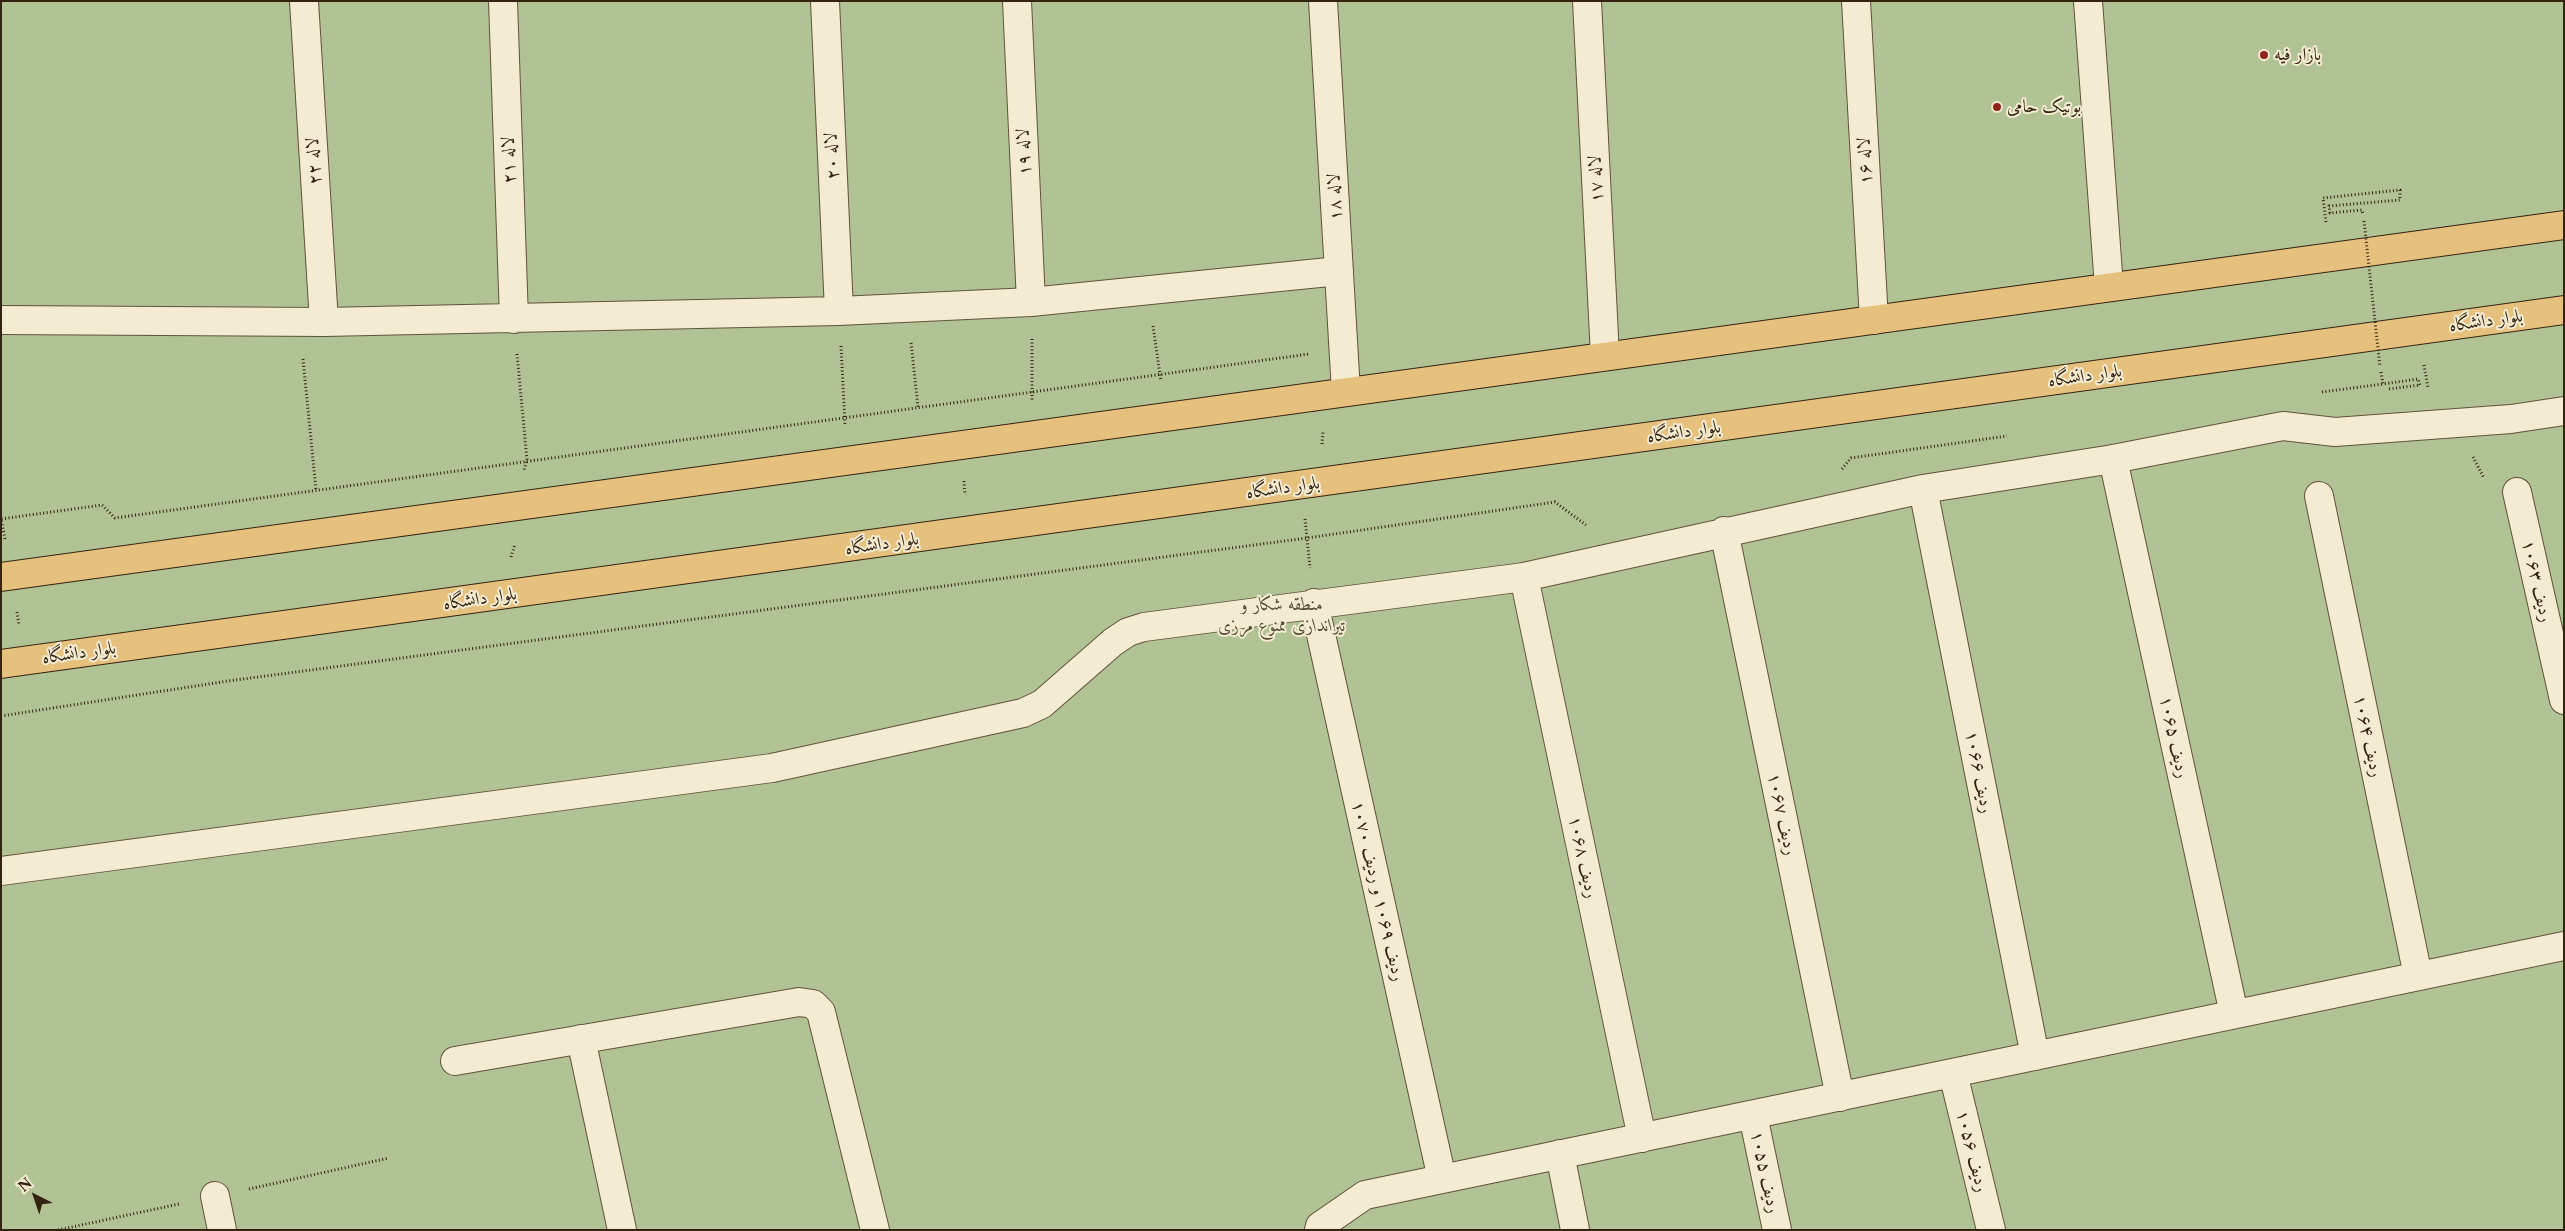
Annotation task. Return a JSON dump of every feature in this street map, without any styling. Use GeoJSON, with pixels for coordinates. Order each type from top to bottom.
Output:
{"type":"FeatureCollection","features":[{"type":"Feature","properties":{"kind":"main road"},"geometry":{"type":"LineString","coordinates":[[1,578],[2564,225]]}},
{"type":"Feature","properties":{"kind":"main road","name":"بلوار دانشگاه"},"geometry":{"type":"LineString","coordinates":[[1,664],[968,532],[2564,310]]}},
{"type":"Feature","properties":{"kind":"street","name":"لاله ۲۲"},"geometry":{"type":"LineString","coordinates":[[304,1],[312,321]]}},
{"type":"Feature","properties":{"kind":"street","name":"لاله ۲۱"},"geometry":{"type":"LineString","coordinates":[[503,1],[514,319]]}},
{"type":"Feature","properties":{"kind":"street","name":"لاله ۲۰"},"geometry":{"type":"LineString","coordinates":[[826,1],[839,311]]}},
{"type":"Feature","properties":{"kind":"street","name":"لاله ۱۹"},"geometry":{"type":"LineString","coordinates":[[1017,1],[1032,302]]}},
{"type":"Feature","properties":{"kind":"street","name":"لاله ۱۸"},"geometry":{"type":"LineString","coordinates":[[1323,1],[1343,349],[1338,393]]}},
{"type":"Feature","properties":{"kind":"street","name":"لاله ۱۷"},"geometry":{"type":"LineString","coordinates":[[1587,1],[1605,356]]}},
{"type":"Feature","properties":{"kind":"street","name":"لاله ۱۶"},"geometry":{"type":"LineString","coordinates":[[1856,1],[1874,320]]}},
{"type":"Feature","properties":{"kind":"street"},"geometry":{"type":"LineString","coordinates":[[2088,1],[2109,287]]}},
{"type":"Feature","properties":{"kind":"street"},"geometry":{"type":"LineString","coordinates":[[1,320],[312,321],[514,319],[839,311],[1032,302],[1148,292],[1339,271]]}},
{"type":"Feature","properties":{"kind":"street"},"geometry":{"type":"LineString","coordinates":[[1,871],[772,768],[1023,713],[1042,704],[1113,642],[1128,632],[1144,627],[1314,603],[1524,577],[1724,531],[1923,489],[2113,459],[2283,426],[2335,432],[2564,412]]}},
{"type":"Feature","properties":{"kind":"street","name":"ردیف ۱۰۶۵"},"geometry":{"type":"LineString","coordinates":[[2113,459],[2234,1014]]}},
{"type":"Feature","properties":{"kind":"street","name":"ردیف ۱۰۶۶"},"geometry":{"type":"LineString","coordinates":[[1923,489],[2035,1056]]}},
{"type":"Feature","properties":{"kind":"street","name":"ردیف ۱۰۶۳"},"geometry":{"type":"LineString","coordinates":[[2517,492],[2564,700]]}},
{"type":"Feature","properties":{"kind":"street","name":"ردیف ۱۰۶۴"},"geometry":{"type":"LineString","coordinates":[[2319,496],[2418,976]]}},
{"type":"Feature","properties":{"kind":"street","name":"ردیف ۱۰۶۷"},"geometry":{"type":"LineString","coordinates":[[1724,531],[1840,1097]]}},
{"type":"Feature","properties":{"kind":"street","name":"ردیف ۱۰۶۸"},"geometry":{"type":"LineString","coordinates":[[1524,577],[1642,1138]]}},
{"type":"Feature","properties":{"kind":"street","name":"ردیف ۱۰۶۹ و ردیف ۱۰۷۰"},"geometry":{"type":"LineString","coordinates":[[1314,603],[1442,1179]]}},
{"type":"Feature","properties":{"kind":"street"},"geometry":{"type":"LineString","coordinates":[[1319,1230],[1320,1226],[1365,1195],[2564,946]]}},
{"type":"Feature","properties":{"kind":"street"},"geometry":{"type":"LineString","coordinates":[[455,1061],[799,1002],[812,1004],[821,1012],[875,1230]]}},
{"type":"Feature","properties":{"kind":"street"},"geometry":{"type":"LineString","coordinates":[[581,1040],[622,1230]]}},
{"type":"Feature","properties":{"kind":"street","name":"ردیف ۱۰۵۶"},"geometry":{"type":"LineString","coordinates":[[1953,1073],[1991,1230]]}},
{"type":"Feature","properties":{"kind":"street","name":"ردیف ۱۰۵۵"},"geometry":{"type":"LineString","coordinates":[[1753,1115],[1777,1230]]}},
{"type":"Feature","properties":{"kind":"street"},"geometry":{"type":"LineString","coordinates":[[1560,1154],[1575,1230]]}},
{"type":"Feature","properties":{"kind":"street"},"geometry":{"type":"LineString","coordinates":[[215,1196],[222,1230]]}},
{"type":"Feature","properties":{"kind":"path"},"geometry":{"type":"LineString","coordinates":[[2331,257],[2323,198],[2400,190],[2400,200],[2329,206],[2330,214],[2362,210],[2383,384]]}},
{"type":"Feature","properties":{"kind":"path"},"geometry":{"type":"LineString","coordinates":[[1148,292],[1165,417]]}},
{"type":"Feature","properties":{"kind":"path"},"geometry":{"type":"LineString","coordinates":[[1032,302],[1032,436]]}},
{"type":"Feature","properties":{"kind":"path"},"geometry":{"type":"LineString","coordinates":[[908,307],[918,407]]}},
{"type":"Feature","properties":{"kind":"path"},"geometry":{"type":"LineString","coordinates":[[839,311],[847,461]]}},
{"type":"Feature","properties":{"kind":"path"},"geometry":{"type":"LineString","coordinates":[[509,595],[512,550],[518,535],[514,506],[527,460],[514,319]]}},
{"type":"Feature","properties":{"kind":"path"},"geometry":{"type":"LineString","coordinates":[[312,321],[316,490]]}},
{"type":"Feature","properties":{"kind":"path"},"geometry":{"type":"LineString","coordinates":[[2418,330],[2429,391],[2420,392]]}},
{"type":"Feature","properties":{"kind":"path"},"geometry":{"type":"LineString","coordinates":[[1,519],[102,505],[115,518],[1343,349]]}},
{"type":"Feature","properties":{"kind":"path"},"geometry":{"type":"LineString","coordinates":[[2314,393],[2418,379],[2420,385],[2384,390]]}},
{"type":"Feature","properties":{"kind":"path"},"geometry":{"type":"LineString","coordinates":[[1314,603],[1307,538],[1312,484],[1323,425],[1338,393]]}},
{"type":"Feature","properties":{"kind":"path"},"geometry":{"type":"LineString","coordinates":[[1839,473],[1851,458],[2009,436]]}},
{"type":"Feature","properties":{"kind":"path"},"geometry":{"type":"LineString","coordinates":[[961,445],[968,532]]}},
{"type":"Feature","properties":{"kind":"path"},"geometry":{"type":"LineString","coordinates":[[1,716],[228,681],[1307,538],[1555,502],[1584,525],[1594,524]]}},
{"type":"Feature","properties":{"kind":"green space","name":"منطقه شکار و تیراندازی ممنوع مرزی"},"geometry":{"type":"Polygon","coordinates":[[[1,1],[2564,1],[2564,1230],[1,1230],[1,1]]]}},
{"type":"Feature","properties":{"kind":"place","name":"بازار فیه"},"geometry":{"type":"Point","coordinates":[2264,55]}},
{"type":"Feature","properties":{"kind":"place","name":"بوتیک حامی"},"geometry":{"type":"Point","coordinates":[1997,107]}}]}
